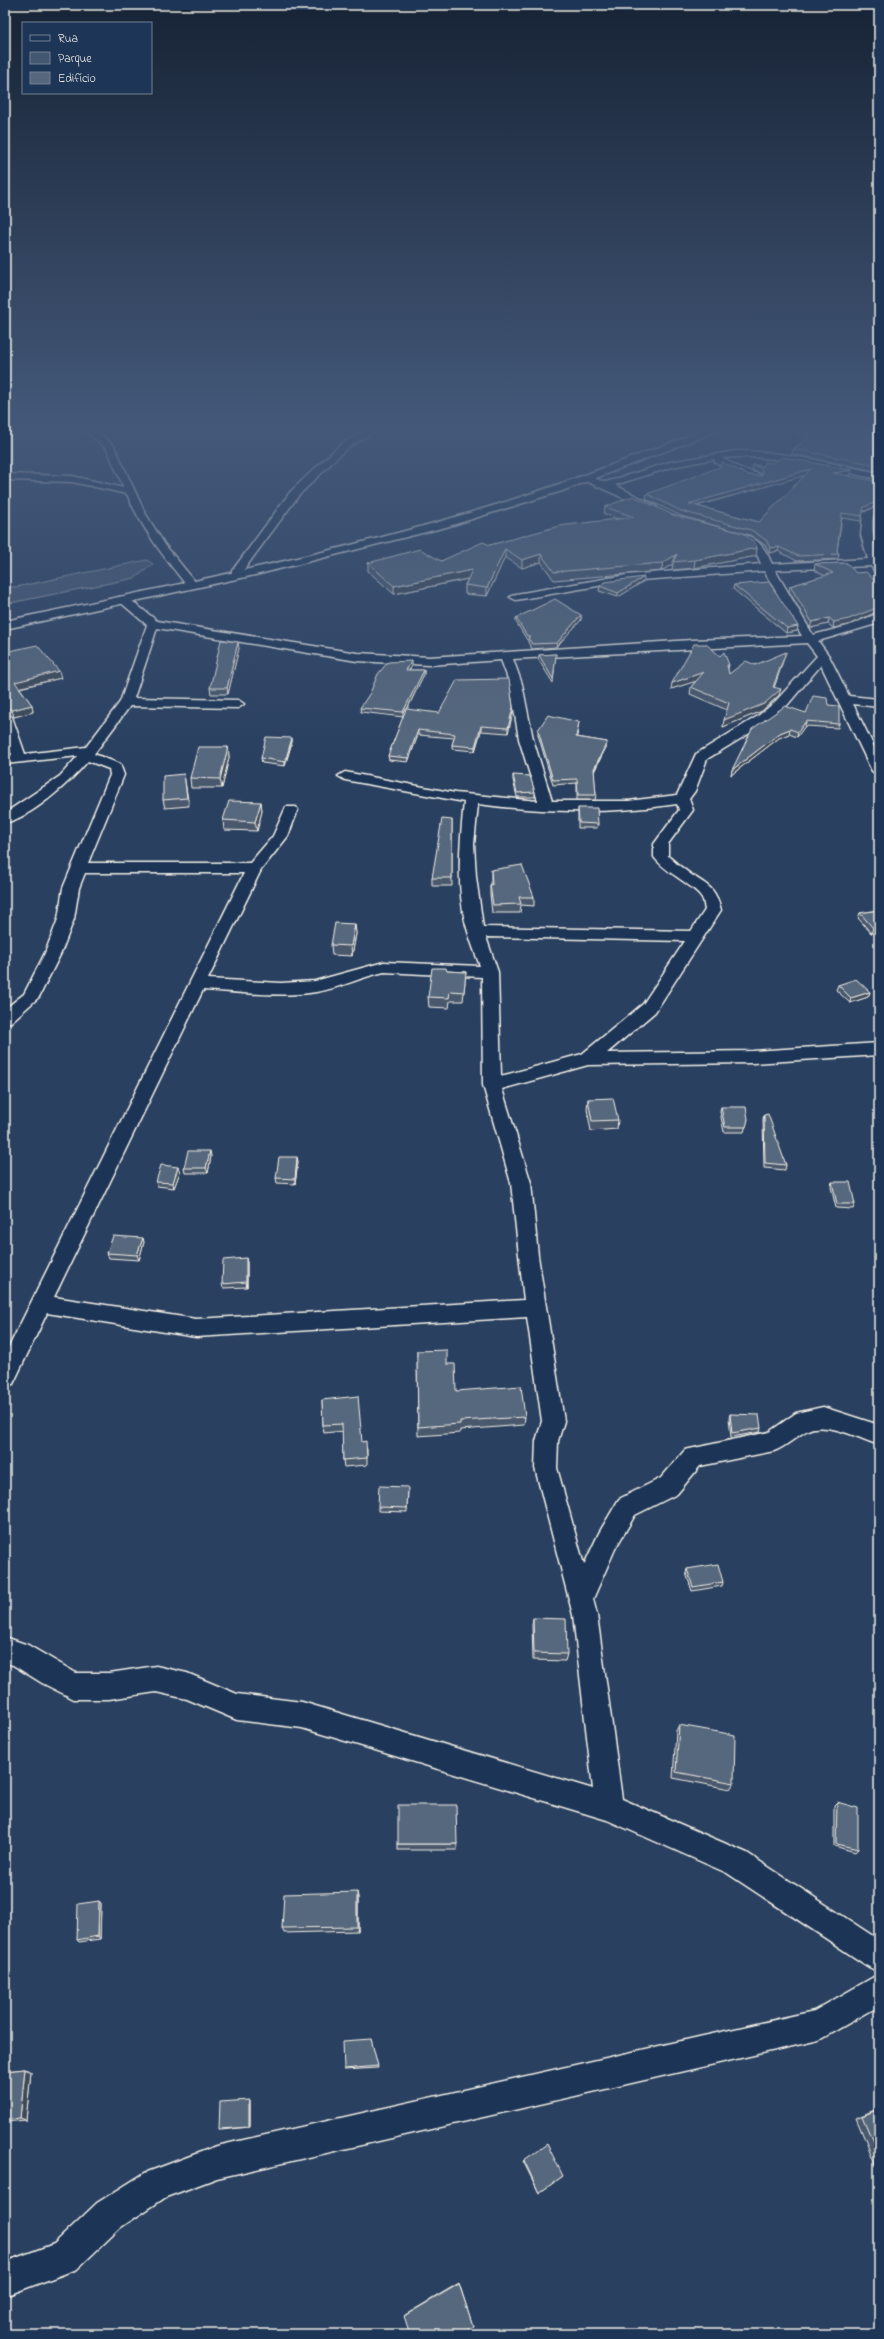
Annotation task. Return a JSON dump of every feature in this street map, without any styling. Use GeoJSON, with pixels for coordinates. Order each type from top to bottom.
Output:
{"type":"FeatureCollection","features":[{"type":"Feature","properties":{"kind":"highway"},"geometry":{"type":"LineString","coordinates":[[5,625],[395,537]]}},
{"type":"Feature","properties":{"kind":"street"},"geometry":{"type":"LineString","coordinates":[[155,537],[190,584]]}},
{"type":"Feature","properties":{"kind":"street"},"geometry":{"type":"LineString","coordinates":[[236,573],[263,537]]}},
{"type":"Feature","properties":{"kind":"street"},"geometry":{"type":"LineString","coordinates":[[743,537],[754,542],[760,548],[768,567],[810,639],[823,656],[879,771]]}},
{"type":"Feature","properties":{"kind":"street"},"geometry":{"type":"LineString","coordinates":[[516,597],[627,578],[768,567],[877,565],[867,537]]}},
{"type":"Feature","properties":{"kind":"street"},"geometry":{"type":"LineString","coordinates":[[122,599],[153,624],[364,658],[429,661],[692,644],[810,639],[852,629],[879,617]]}},
{"type":"Feature","properties":{"kind":"street"},"geometry":{"type":"LineString","coordinates":[[5,819],[32,803],[64,779],[88,754],[126,702],[153,624]]}},
{"type":"Feature","properties":{"kind":"street"},"geometry":{"type":"LineString","coordinates":[[506,656],[516,684],[526,739],[546,804]]}},
{"type":"Feature","properties":{"kind":"street"},"geometry":{"type":"LineString","coordinates":[[345,776],[471,799],[546,804],[608,805],[682,799],[688,791],[701,757],[763,719],[778,706],[823,656]]}},
{"type":"Feature","properties":{"kind":"street"},"geometry":{"type":"LineString","coordinates":[[845,699],[879,703]]}},
{"type":"Feature","properties":{"kind":"street"},"geometry":{"type":"LineString","coordinates":[[126,702],[238,704]]}},
{"type":"Feature","properties":{"kind":"street"},"geometry":{"type":"LineString","coordinates":[[5,717],[20,758]]}},
{"type":"Feature","properties":{"kind":"street"},"geometry":{"type":"LineString","coordinates":[[5,760],[88,754],[114,767],[117,775],[71,888],[66,920],[53,953],[31,997],[5,1018]]}},
{"type":"Feature","properties":{"kind":"street"},"geometry":{"type":"LineString","coordinates":[[471,799],[467,844],[468,877],[477,932],[490,972],[492,1084],[504,1130],[521,1184],[536,1308],[553,1421],[547,1442],[546,1468],[585,1615],[609,1807]]}},
{"type":"Feature","properties":{"kind":"street"},"geometry":{"type":"LineString","coordinates":[[588,1059],[649,1008],[713,910],[710,897],[703,888],[680,874],[661,857],[661,844],[686,810],[682,799]]}},
{"type":"Feature","properties":{"kind":"street"},"geometry":{"type":"LineString","coordinates":[[5,1377],[254,868],[275,846],[283,833],[291,810]]}},
{"type":"Feature","properties":{"kind":"street"},"geometry":{"type":"LineString","coordinates":[[79,868],[254,868]]}},
{"type":"Feature","properties":{"kind":"street"},"geometry":{"type":"LineString","coordinates":[[477,932],[697,936]]}},
{"type":"Feature","properties":{"kind":"street"},"geometry":{"type":"LineString","coordinates":[[197,984],[277,988],[310,987],[332,984],[368,969],[384,966],[490,972]]}},
{"type":"Feature","properties":{"kind":"street"},"geometry":{"type":"LineString","coordinates":[[492,1084],[588,1059],[753,1057],[879,1049]]}},
{"type":"Feature","properties":{"kind":"street"},"geometry":{"type":"LineString","coordinates":[[42,1304],[196,1328],[536,1308]]}},
{"type":"Feature","properties":{"kind":"street"},"geometry":{"type":"LineString","coordinates":[[581,1598],[608,1541],[627,1507],[669,1486],[693,1457],[774,1441],[804,1420],[823,1417],[840,1421],[879,1435]]}},
{"type":"Feature","properties":{"kind":"street"},"geometry":{"type":"LineString","coordinates":[[5,1650],[19,1654],[74,1686],[109,1686],[156,1679],[186,1686],[237,1707],[302,1715],[609,1807],[737,1863],[879,1956]]}},
{"type":"Feature","properties":{"kind":"street"},"geometry":{"type":"LineString","coordinates":[[5,2279],[65,2257],[109,2215],[156,2184],[216,2162],[819,2025],[879,1989]]}},
{"type":"Feature","properties":{"kind":"green space"},"geometry":{"type":"Polygon","coordinates":[[[147,560],[153,564],[135,578],[5,604],[5,587],[16,587],[147,560]]]}},
{"type":"Feature","properties":{"kind":"building"},"geometry":{"type":"Polygon","coordinates":[[[518,537],[748,537],[755,543],[757,548],[695,560],[673,562],[677,554],[663,563],[554,572],[541,554],[522,560],[505,549],[487,588],[465,585],[472,570],[394,586],[368,563],[420,549],[441,561],[483,542],[490,545],[518,537]]]}},
{"type":"Feature","properties":{"kind":"building"},"geometry":{"type":"Polygon","coordinates":[[[762,537],[839,537],[837,551],[839,554],[798,556],[779,547],[770,548],[766,540],[762,537]]]}},
{"type":"Feature","properties":{"kind":"building"},"geometry":{"type":"Polygon","coordinates":[[[847,563],[856,573],[866,572],[879,585],[879,605],[874,609],[849,619],[834,622],[829,618],[812,622],[790,586],[833,573],[815,564],[847,563]]]}},
{"type":"Feature","properties":{"kind":"building"},"geometry":{"type":"Polygon","coordinates":[[[644,577],[618,593],[600,586],[604,582],[644,577]]]}},
{"type":"Feature","properties":{"kind":"building"},"geometry":{"type":"Polygon","coordinates":[[[769,582],[798,626],[787,628],[734,585],[769,582]]]}},
{"type":"Feature","properties":{"kind":"building"},"geometry":{"type":"Polygon","coordinates":[[[555,599],[581,615],[557,643],[532,644],[528,638],[530,636],[527,636],[516,618],[555,599]]]}},
{"type":"Feature","properties":{"kind":"building"},"geometry":{"type":"Polygon","coordinates":[[[221,640],[238,642],[227,688],[210,688],[221,640]]]}},
{"type":"Feature","properties":{"kind":"building"},"geometry":{"type":"Polygon","coordinates":[[[694,644],[706,644],[720,656],[724,652],[729,665],[727,665],[729,674],[746,661],[755,665],[786,652],[773,687],[781,689],[764,704],[724,720],[729,703],[691,687],[704,672],[672,683],[694,644]]]}},
{"type":"Feature","properties":{"kind":"building"},"geometry":{"type":"Polygon","coordinates":[[[37,645],[59,671],[15,682],[32,705],[12,710],[5,707],[5,652],[37,645]]]}},
{"type":"Feature","properties":{"kind":"building"},"geometry":{"type":"Polygon","coordinates":[[[556,654],[553,679],[539,655],[556,654]]]}},
{"type":"Feature","properties":{"kind":"building"},"geometry":{"type":"Polygon","coordinates":[[[412,661],[406,670],[424,670],[403,712],[360,708],[370,693],[378,674],[388,662],[412,661]]]}},
{"type":"Feature","properties":{"kind":"building"},"geometry":{"type":"Polygon","coordinates":[[[509,679],[513,707],[508,728],[481,726],[475,747],[452,745],[455,734],[418,730],[408,758],[388,756],[406,709],[439,713],[457,680],[509,679]]]}},
{"type":"Feature","properties":{"kind":"building"},"geometry":{"type":"Polygon","coordinates":[[[813,696],[827,698],[828,705],[839,706],[839,724],[806,721],[798,732],[790,729],[780,733],[732,770],[752,729],[785,706],[806,713],[813,696]]]}},
{"type":"Feature","properties":{"kind":"building"},"geometry":{"type":"Polygon","coordinates":[[[548,715],[579,722],[576,737],[607,742],[594,769],[596,795],[578,795],[577,779],[553,780],[538,730],[548,715]]]}},
{"type":"Feature","properties":{"kind":"building"},"geometry":{"type":"Polygon","coordinates":[[[266,737],[292,738],[285,762],[261,758],[266,737]]]}},
{"type":"Feature","properties":{"kind":"building"},"geometry":{"type":"Polygon","coordinates":[[[198,747],[228,747],[220,779],[190,778],[198,747]]]}},
{"type":"Feature","properties":{"kind":"building"},"geometry":{"type":"Polygon","coordinates":[[[184,774],[187,798],[163,800],[163,776],[184,774]]]}},
{"type":"Feature","properties":{"kind":"building"},"geometry":{"type":"Polygon","coordinates":[[[513,775],[530,776],[535,792],[517,793],[513,775]]]}},
{"type":"Feature","properties":{"kind":"building"},"geometry":{"type":"Polygon","coordinates":[[[229,801],[261,802],[255,822],[223,820],[229,801]]]}},
{"type":"Feature","properties":{"kind":"building"},"geometry":{"type":"Polygon","coordinates":[[[578,808],[597,808],[598,824],[579,823],[578,808]]]}},
{"type":"Feature","properties":{"kind":"building"},"geometry":{"type":"Polygon","coordinates":[[[442,819],[452,820],[452,878],[432,878],[442,819]]]}},
{"type":"Feature","properties":{"kind":"building"},"geometry":{"type":"Polygon","coordinates":[[[522,865],[534,897],[519,897],[521,904],[493,905],[490,885],[492,885],[491,870],[522,865]]]}},
{"type":"Feature","properties":{"kind":"building"},"geometry":{"type":"Polygon","coordinates":[[[879,910],[879,927],[873,928],[860,913],[879,910]]]}},
{"type":"Feature","properties":{"kind":"building"},"geometry":{"type":"Polygon","coordinates":[[[335,923],[355,924],[351,946],[331,945],[335,923]]]}},
{"type":"Feature","properties":{"kind":"building"},"geometry":{"type":"Polygon","coordinates":[[[432,968],[446,968],[447,971],[466,972],[464,992],[450,991],[449,998],[428,997],[432,968]]]}},
{"type":"Feature","properties":{"kind":"building"},"geometry":{"type":"Polygon","coordinates":[[[856,979],[870,992],[851,998],[838,985],[856,979]]]}},
{"type":"Feature","properties":{"kind":"building"},"geometry":{"type":"Polygon","coordinates":[[[613,1098],[618,1120],[592,1121],[588,1099],[613,1098]]]}},
{"type":"Feature","properties":{"kind":"building"},"geometry":{"type":"Polygon","coordinates":[[[721,1107],[746,1107],[748,1119],[746,1127],[725,1127],[721,1107]]]}},
{"type":"Feature","properties":{"kind":"building"},"geometry":{"type":"Polygon","coordinates":[[[768,1114],[786,1165],[765,1163],[764,1115],[768,1114]]]}},
{"type":"Feature","properties":{"kind":"building"},"geometry":{"type":"Polygon","coordinates":[[[188,1151],[210,1151],[206,1168],[184,1168],[188,1151]]]}},
{"type":"Feature","properties":{"kind":"building"},"geometry":{"type":"Polygon","coordinates":[[[279,1157],[297,1157],[295,1179],[276,1178],[279,1157]]]}},
{"type":"Feature","properties":{"kind":"building"},"geometry":{"type":"Polygon","coordinates":[[[161,1165],[178,1167],[173,1183],[156,1182],[161,1165]]]}},
{"type":"Feature","properties":{"kind":"building"},"geometry":{"type":"Polygon","coordinates":[[[832,1182],[850,1182],[855,1204],[837,1204],[832,1182]]]}},
{"type":"Feature","properties":{"kind":"building"},"geometry":{"type":"Polygon","coordinates":[[[113,1236],[143,1238],[137,1255],[107,1253],[113,1236]]]}},
{"type":"Feature","properties":{"kind":"building"},"geometry":{"type":"Polygon","coordinates":[[[246,1258],[246,1282],[222,1284],[223,1260],[246,1258]]]}},
{"type":"Feature","properties":{"kind":"building"},"geometry":{"type":"Polygon","coordinates":[[[447,1350],[447,1364],[455,1364],[456,1391],[521,1386],[525,1417],[460,1421],[460,1424],[418,1427],[417,1351],[447,1350]]]}},
{"type":"Feature","properties":{"kind":"building"},"geometry":{"type":"Polygon","coordinates":[[[358,1396],[362,1442],[366,1441],[367,1458],[343,1460],[342,1424],[323,1425],[322,1400],[358,1396]]]}},
{"type":"Feature","properties":{"kind":"building"},"geometry":{"type":"Polygon","coordinates":[[[730,1414],[759,1415],[761,1428],[732,1433],[730,1414]]]}},
{"type":"Feature","properties":{"kind":"building"},"geometry":{"type":"Polygon","coordinates":[[[379,1486],[408,1487],[407,1508],[378,1507],[379,1486]]]}},
{"type":"Feature","properties":{"kind":"building"},"geometry":{"type":"Polygon","coordinates":[[[718,1564],[723,1582],[693,1587],[687,1569],[718,1564]]]}},
{"type":"Feature","properties":{"kind":"building"},"geometry":{"type":"Polygon","coordinates":[[[533,1618],[566,1619],[567,1654],[534,1653],[533,1618]]]}},
{"type":"Feature","properties":{"kind":"building"},"geometry":{"type":"Polygon","coordinates":[[[679,1725],[735,1735],[734,1783],[676,1772],[679,1725]]]}},
{"type":"Feature","properties":{"kind":"building"},"geometry":{"type":"Polygon","coordinates":[[[837,1802],[858,1808],[858,1849],[836,1844],[837,1802]]]}},
{"type":"Feature","properties":{"kind":"building"},"geometry":{"type":"Polygon","coordinates":[[[398,1805],[456,1805],[457,1844],[398,1844],[398,1805]]]}},
{"type":"Feature","properties":{"kind":"building"},"geometry":{"type":"Polygon","coordinates":[[[357,1892],[357,1927],[282,1928],[284,1894],[357,1892]]]}},
{"type":"Feature","properties":{"kind":"building"},"geometry":{"type":"Polygon","coordinates":[[[99,1901],[98,1936],[77,1940],[78,1904],[99,1901]]]}},
{"type":"Feature","properties":{"kind":"building"},"geometry":{"type":"Polygon","coordinates":[[[371,2039],[378,2066],[344,2069],[343,2041],[371,2039]]]}},
{"type":"Feature","properties":{"kind":"building"},"geometry":{"type":"Polygon","coordinates":[[[25,2069],[20,2118],[5,2120],[5,2071],[25,2069]]]}},
{"type":"Feature","properties":{"kind":"building"},"geometry":{"type":"Polygon","coordinates":[[[249,2100],[249,2127],[219,2129],[220,2102],[249,2100]]]}},
{"type":"Feature","properties":{"kind":"building"},"geometry":{"type":"Polygon","coordinates":[[[879,2109],[879,2156],[862,2116],[879,2109]]]}},
{"type":"Feature","properties":{"kind":"building"},"geometry":{"type":"Polygon","coordinates":[[[547,2144],[563,2176],[539,2193],[524,2160],[547,2144]]]}},
{"type":"Feature","properties":{"kind":"building"},"geometry":{"type":"Polygon","coordinates":[[[459,2284],[473,2326],[461,2334],[410,2334],[404,2316],[459,2284]]]}}]}
